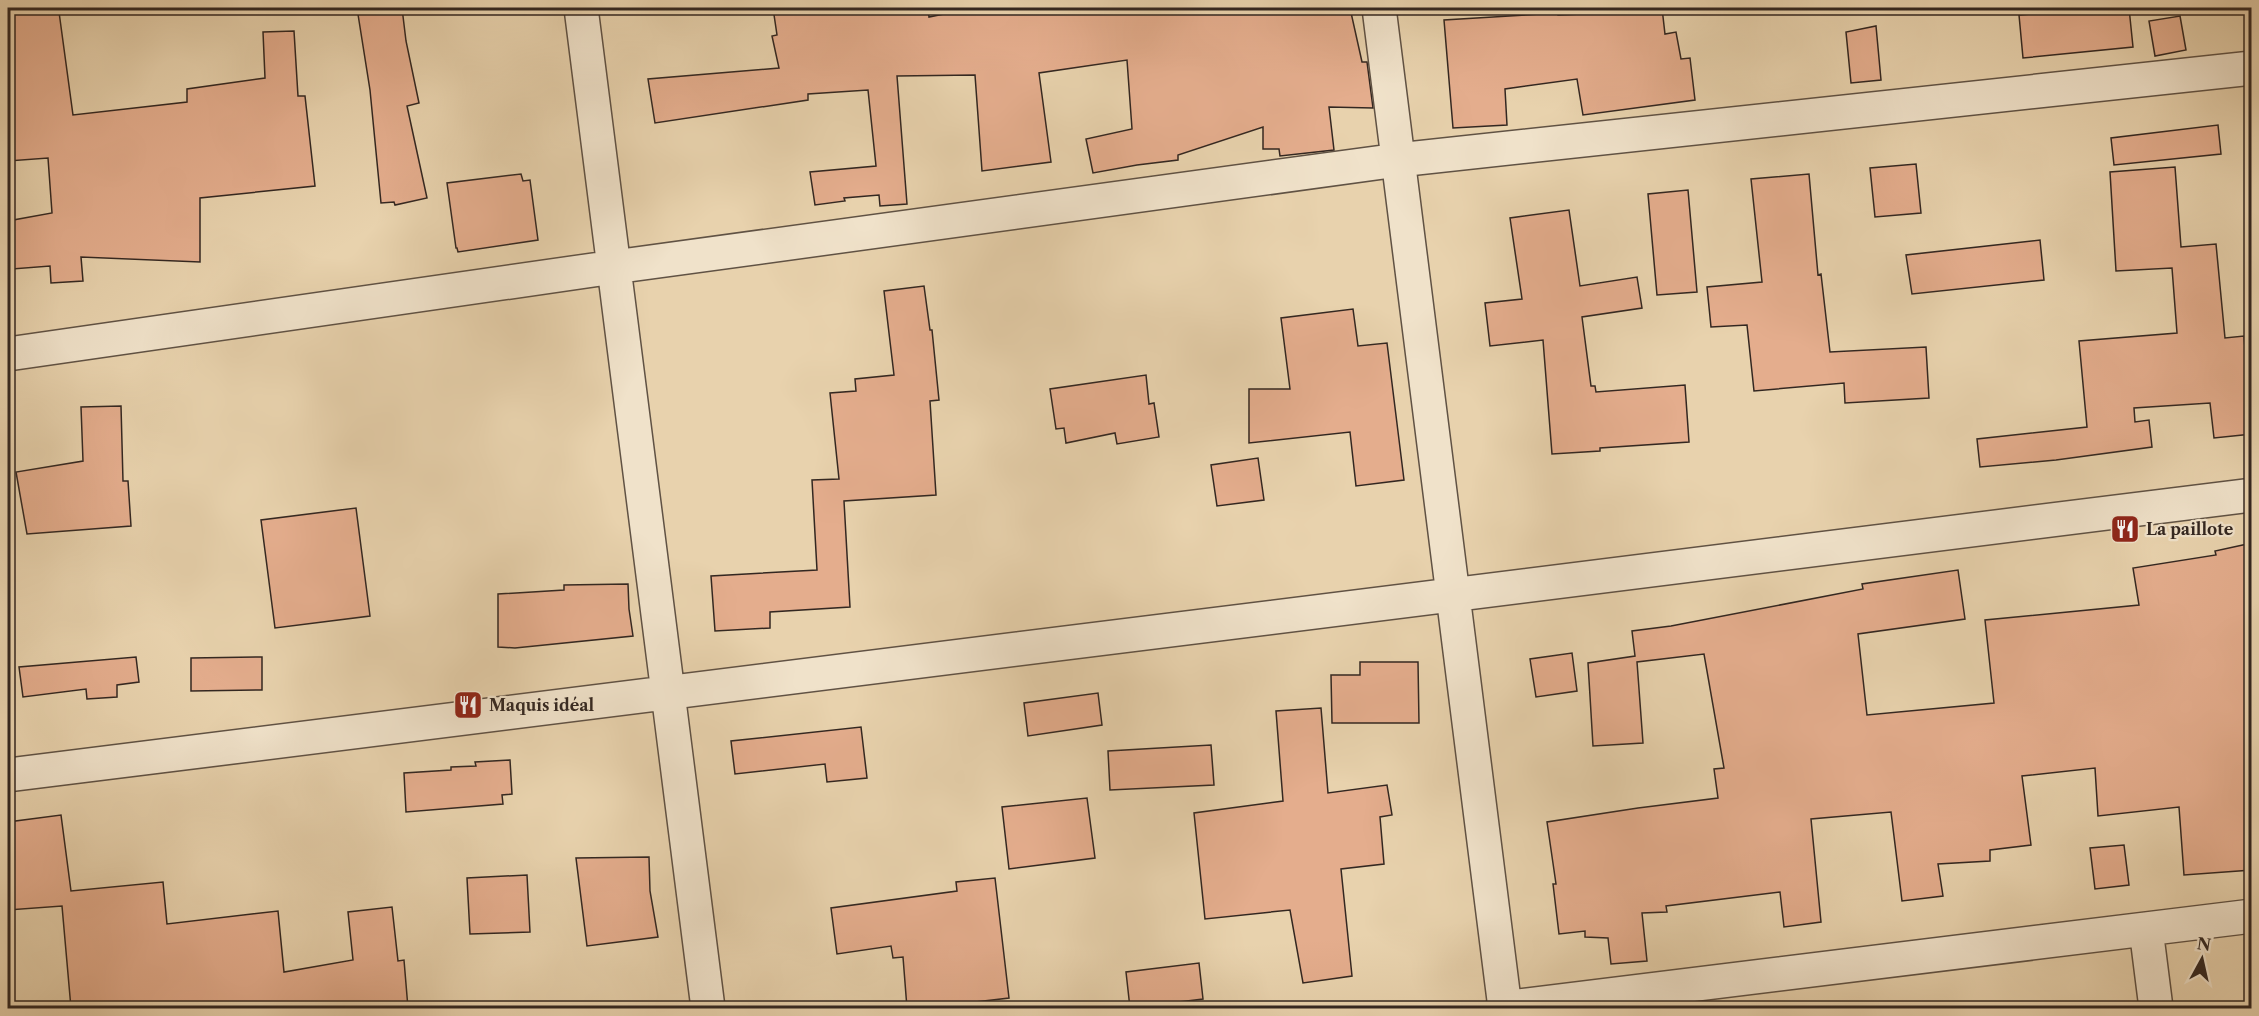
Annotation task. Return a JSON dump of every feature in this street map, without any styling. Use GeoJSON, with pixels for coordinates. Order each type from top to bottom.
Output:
{"type":"FeatureCollection","features":[{"type":"Feature","properties":{"kind":"street"},"geometry":{"type":"LineString","coordinates":[[581,8],[708,1008]]}},
{"type":"Feature","properties":{"kind":"street"},"geometry":{"type":"LineString","coordinates":[[1379,8],[1504,1008],[2252,916]]}},
{"type":"Feature","properties":{"kind":"street"},"geometry":{"type":"LineString","coordinates":[[8,354],[614,267],[1398,160],[2252,68]]}},
{"type":"Feature","properties":{"kind":"street"},"geometry":{"type":"LineString","coordinates":[[8,775],[2252,495]]}},
{"type":"Feature","properties":{"kind":"street"},"geometry":{"type":"LineString","coordinates":[[2146,928],[2156,1008]]}},
{"type":"Feature","properties":{"kind":"building"},"geometry":{"type":"Polygon","coordinates":[[[8,8],[55,8],[55,12],[59,12],[73,115],[187,102],[187,89],[265,78],[263,32],[294,31],[298,96],[305,96],[315,186],[200,198],[200,262],[81,257],[83,281],[51,283],[50,266],[12,269],[8,247],[8,221],[52,213],[48,158],[8,161],[8,8]]]}},
{"type":"Feature","properties":{"kind":"building"},"geometry":{"type":"Polygon","coordinates":[[[357,8],[402,8],[406,41],[419,103],[407,106],[427,198],[395,205],[394,202],[381,203],[370,90],[357,8]]]}},
{"type":"Feature","properties":{"kind":"building"},"geometry":{"type":"Polygon","coordinates":[[[773,8],[886,8],[887,13],[928,9],[929,17],[973,8],[1350,8],[1362,62],[1367,62],[1373,108],[1329,107],[1334,150],[1280,156],[1279,149],[1263,149],[1263,127],[1178,155],[1178,160],[1093,173],[1086,139],[1132,129],[1127,60],[1039,73],[1051,162],[982,171],[975,75],[897,76],[907,204],[880,206],[879,195],[844,198],[845,201],[815,205],[810,172],[876,166],[868,90],[808,94],[808,100],[655,123],[648,79],[779,68],[772,36],[777,35],[773,8]]]}},
{"type":"Feature","properties":{"kind":"building"},"geometry":{"type":"Polygon","coordinates":[[[1632,8],[1662,8],[1665,34],[1676,32],[1681,59],[1690,58],[1695,100],[1583,115],[1577,79],[1505,89],[1507,125],[1453,128],[1444,20],[1557,13],[1558,15],[1632,12],[1632,8]]]}},
{"type":"Feature","properties":{"kind":"building"},"geometry":{"type":"Polygon","coordinates":[[[2097,8],[2129,8],[2133,47],[2023,58],[2019,15],[2097,8]]]}},
{"type":"Feature","properties":{"kind":"building"},"geometry":{"type":"Polygon","coordinates":[[[2180,16],[2186,50],[2155,56],[2149,21],[2180,16]]]}},
{"type":"Feature","properties":{"kind":"building"},"geometry":{"type":"Polygon","coordinates":[[[1876,26],[1881,80],[1851,83],[1846,32],[1876,26]]]}},
{"type":"Feature","properties":{"kind":"building"},"geometry":{"type":"Polygon","coordinates":[[[2218,125],[2221,154],[2114,165],[2111,138],[2218,125]]]}},
{"type":"Feature","properties":{"kind":"building"},"geometry":{"type":"Polygon","coordinates":[[[1916,164],[1921,213],[1875,217],[1870,168],[1916,164]]]}},
{"type":"Feature","properties":{"kind":"building"},"geometry":{"type":"Polygon","coordinates":[[[2175,167],[2181,247],[2216,244],[2225,338],[2244,336],[2247,375],[2252,374],[2252,434],[2214,438],[2210,403],[2134,408],[2135,422],[2149,420],[2152,447],[2056,460],[1980,467],[1977,439],[2087,427],[2079,341],[2177,333],[2172,268],[2116,271],[2110,172],[2175,167]]]}},
{"type":"Feature","properties":{"kind":"building"},"geometry":{"type":"Polygon","coordinates":[[[521,174],[523,181],[530,180],[538,240],[458,252],[447,183],[521,174]]]}},
{"type":"Feature","properties":{"kind":"building"},"geometry":{"type":"Polygon","coordinates":[[[1809,174],[1818,275],[1821,274],[1830,352],[1926,347],[1929,398],[1845,403],[1844,383],[1754,391],[1747,325],[1711,327],[1707,287],[1762,282],[1751,179],[1809,174]]]}},
{"type":"Feature","properties":{"kind":"building"},"geometry":{"type":"Polygon","coordinates":[[[1688,190],[1697,292],[1657,295],[1648,194],[1688,190]]]}},
{"type":"Feature","properties":{"kind":"building"},"geometry":{"type":"Polygon","coordinates":[[[1569,210],[1580,286],[1637,277],[1642,308],[1582,317],[1591,386],[1595,386],[1596,392],[1685,385],[1689,442],[1552,454],[1543,340],[1490,346],[1485,303],[1522,299],[1510,218],[1569,210]]]}},
{"type":"Feature","properties":{"kind":"building"},"geometry":{"type":"Polygon","coordinates":[[[2040,240],[2044,280],[1912,294],[1906,255],[2040,240]]]}},
{"type":"Feature","properties":{"kind":"building"},"geometry":{"type":"Polygon","coordinates":[[[924,286],[930,330],[932,330],[939,400],[930,401],[936,495],[844,501],[850,607],[770,612],[770,628],[715,631],[711,576],[817,570],[812,480],[839,479],[830,393],[856,391],[855,379],[894,375],[884,291],[924,286]]]}},
{"type":"Feature","properties":{"kind":"building"},"geometry":{"type":"Polygon","coordinates":[[[1353,309],[1358,346],[1387,343],[1404,480],[1356,486],[1350,432],[1249,443],[1249,389],[1290,389],[1281,318],[1353,309]]]}},
{"type":"Feature","properties":{"kind":"building"},"geometry":{"type":"Polygon","coordinates":[[[1146,375],[1149,404],[1154,403],[1159,437],[1117,444],[1115,433],[1066,443],[1064,428],[1056,429],[1050,389],[1146,375]]]}},
{"type":"Feature","properties":{"kind":"building"},"geometry":{"type":"Polygon","coordinates":[[[121,406],[123,481],[128,481],[131,526],[27,534],[16,472],[83,461],[81,407],[121,406]]]}},
{"type":"Feature","properties":{"kind":"building"},"geometry":{"type":"Polygon","coordinates":[[[1258,458],[1264,500],[1217,506],[1211,465],[1258,458]]]}},
{"type":"Feature","properties":{"kind":"building"},"geometry":{"type":"Polygon","coordinates":[[[356,508],[370,616],[275,628],[261,520],[356,508]]]}},
{"type":"Feature","properties":{"kind":"building"},"geometry":{"type":"Polygon","coordinates":[[[2252,543],[2252,870],[2184,875],[2179,807],[2098,816],[2095,768],[2022,776],[2031,845],[1990,850],[1990,861],[1938,864],[1943,896],[1902,901],[1891,812],[1811,819],[1821,922],[1784,927],[1780,892],[1666,906],[1667,912],[1642,913],[1647,961],[1611,964],[1608,938],[1585,937],[1585,931],[1559,934],[1553,884],[1556,884],[1547,822],[1718,798],[1714,769],[1724,768],[1704,654],[1637,662],[1643,743],[1593,746],[1588,663],[1635,656],[1632,631],[1671,626],[1863,589],[1862,584],[1958,570],[1965,619],[1858,634],[1867,715],[1994,703],[1985,620],[2139,605],[2133,568],[2216,555],[2215,551],[2252,543]]]}},
{"type":"Feature","properties":{"kind":"building"},"geometry":{"type":"Polygon","coordinates":[[[628,584],[633,636],[515,648],[498,647],[498,594],[564,590],[564,585],[628,584]]]}},
{"type":"Feature","properties":{"kind":"building"},"geometry":{"type":"Polygon","coordinates":[[[1572,653],[1577,691],[1536,697],[1530,659],[1572,653]]]}},
{"type":"Feature","properties":{"kind":"building"},"geometry":{"type":"Polygon","coordinates":[[[136,657],[139,682],[117,685],[117,697],[87,699],[86,689],[23,697],[19,667],[136,657]]]}},
{"type":"Feature","properties":{"kind":"building"},"geometry":{"type":"Polygon","coordinates":[[[262,657],[262,690],[191,691],[191,658],[262,657]]]}},
{"type":"Feature","properties":{"kind":"building"},"geometry":{"type":"Polygon","coordinates":[[[1360,662],[1418,662],[1419,723],[1332,723],[1331,675],[1360,675],[1360,662]]]}},
{"type":"Feature","properties":{"kind":"building"},"geometry":{"type":"Polygon","coordinates":[[[1098,693],[1102,725],[1028,736],[1024,703],[1098,693]]]}},
{"type":"Feature","properties":{"kind":"building"},"geometry":{"type":"Polygon","coordinates":[[[1321,708],[1328,793],[1387,785],[1392,815],[1380,817],[1384,864],[1341,869],[1352,976],[1303,983],[1290,910],[1205,919],[1194,813],[1283,801],[1276,711],[1321,708]]]}},
{"type":"Feature","properties":{"kind":"building"},"geometry":{"type":"Polygon","coordinates":[[[861,727],[867,778],[827,782],[825,764],[735,774],[731,741],[861,727]]]}},
{"type":"Feature","properties":{"kind":"building"},"geometry":{"type":"Polygon","coordinates":[[[1211,745],[1214,785],[1110,790],[1108,751],[1211,745]]]}},
{"type":"Feature","properties":{"kind":"building"},"geometry":{"type":"Polygon","coordinates":[[[510,760],[512,794],[502,795],[503,804],[406,812],[404,773],[451,770],[451,767],[476,766],[475,762],[510,760]]]}},
{"type":"Feature","properties":{"kind":"building"},"geometry":{"type":"Polygon","coordinates":[[[1087,798],[1095,858],[1009,869],[1002,807],[1087,798]]]}},
{"type":"Feature","properties":{"kind":"building"},"geometry":{"type":"Polygon","coordinates":[[[61,815],[71,891],[163,882],[167,924],[278,911],[284,972],[353,960],[348,912],[392,907],[398,961],[404,960],[408,1008],[252,1008],[251,1004],[207,1008],[71,1008],[62,906],[8,910],[8,822],[61,815]]]}},
{"type":"Feature","properties":{"kind":"building"},"geometry":{"type":"Polygon","coordinates":[[[2124,845],[2129,885],[2095,889],[2090,848],[2124,845]]]}},
{"type":"Feature","properties":{"kind":"building"},"geometry":{"type":"Polygon","coordinates":[[[649,857],[650,891],[658,937],[587,946],[576,858],[649,857]]]}},
{"type":"Feature","properties":{"kind":"building"},"geometry":{"type":"Polygon","coordinates":[[[527,875],[530,932],[470,934],[467,878],[527,875]]]}},
{"type":"Feature","properties":{"kind":"building"},"geometry":{"type":"Polygon","coordinates":[[[995,878],[1009,998],[907,1008],[903,957],[893,958],[891,946],[837,954],[831,908],[957,891],[956,882],[995,878]]]}},
{"type":"Feature","properties":{"kind":"building"},"geometry":{"type":"Polygon","coordinates":[[[1199,963],[1203,999],[1130,1008],[1126,972],[1199,963]]]}},
{"type":"Feature","properties":{"kind":"place","name":"La paillote"},"geometry":{"type":"Point","coordinates":[2125,529]}},
{"type":"Feature","properties":{"kind":"place","name":"Maquis idéal"},"geometry":{"type":"Point","coordinates":[468,705]}}]}
